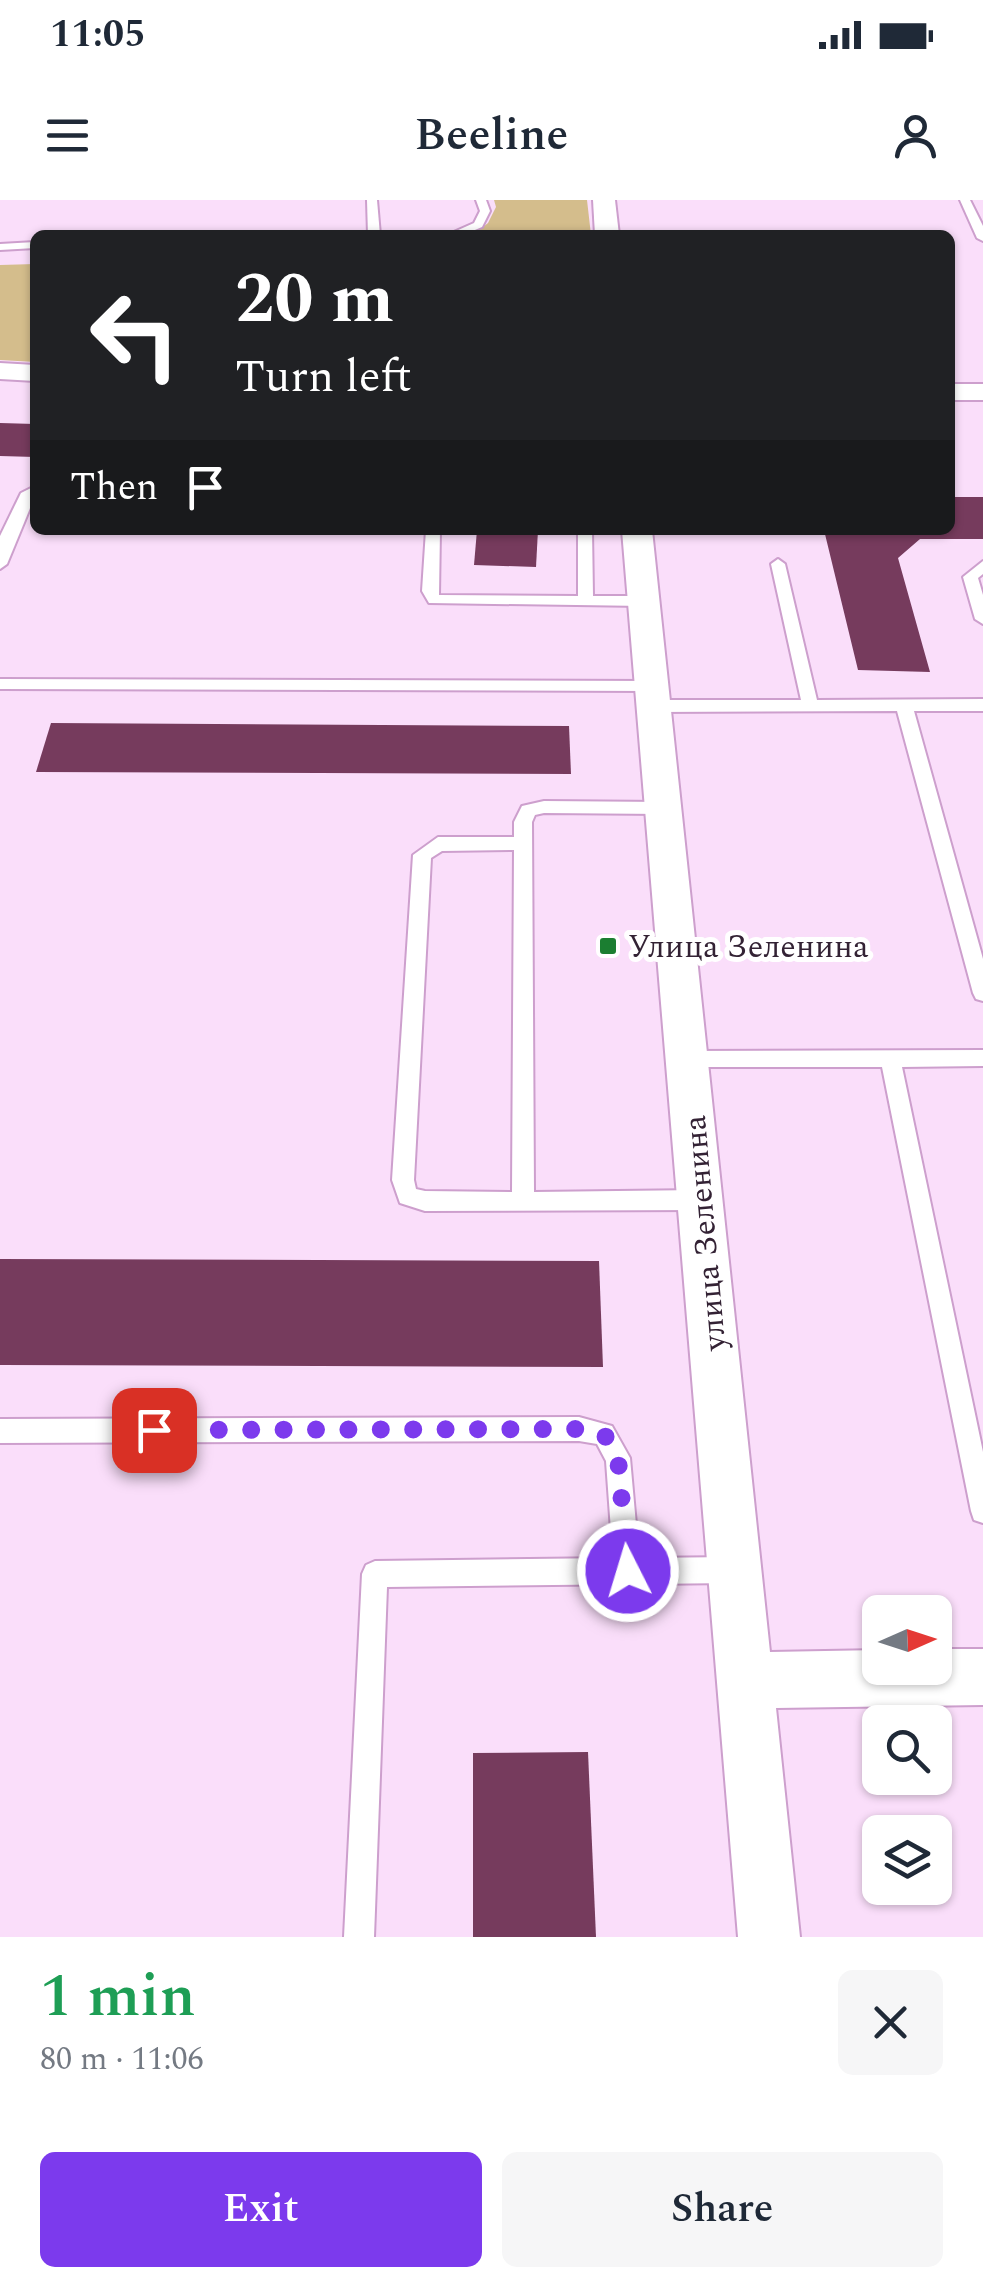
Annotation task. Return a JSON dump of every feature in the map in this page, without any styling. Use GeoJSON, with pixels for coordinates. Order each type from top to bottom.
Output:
{"type":"FeatureCollection","features":[{"type":"Feature","properties":{"kind":"street"},"geometry":{"type":"LineString","coordinates":[[604,200],[607,230]]}},
{"type":"Feature","properties":{"kind":"street"},"geometry":{"type":"LineString","coordinates":[[0,371],[30,372]]}},
{"type":"Feature","properties":{"kind":"street"},"geometry":{"type":"LineString","coordinates":[[955,392],[983,392]]}},
{"type":"Feature","properties":{"kind":"street","name":"улица Зеленина"},"geometry":{"type":"LineString","coordinates":[[638,535],[769,1937]]}},
{"type":"Feature","properties":{"kind":"street"},"geometry":{"type":"LineString","coordinates":[[744,1680],[983,1677]]}},
{"type":"Feature","properties":{"kind":"lane"},"geometry":{"type":"LineString","coordinates":[[372,200],[374,230]]}},
{"type":"Feature","properties":{"kind":"lane"},"geometry":{"type":"LineString","coordinates":[[466,230],[478,225],[485,211],[482,200]]}},
{"type":"Feature","properties":{"kind":"lane"},"geometry":{"type":"LineString","coordinates":[[965,200],[983,238]]}},
{"type":"Feature","properties":{"kind":"lane"},"geometry":{"type":"LineString","coordinates":[[0,248],[30,246]]}},
{"type":"Feature","properties":{"kind":"lane"},"geometry":{"type":"LineString","coordinates":[[0,564],[4,540],[30,493]]}},
{"type":"Feature","properties":{"kind":"lane"},"geometry":{"type":"LineString","coordinates":[[433,535],[429,591],[434,600],[644,600]]}},
{"type":"Feature","properties":{"kind":"lane"},"geometry":{"type":"LineString","coordinates":[[585,535],[586,601]]}},
{"type":"Feature","properties":{"kind":"lane"},"geometry":{"type":"LineString","coordinates":[[778,564],[810,706]]}},
{"type":"Feature","properties":{"kind":"lane"},"geometry":{"type":"LineString","coordinates":[[983,566],[970,577],[983,619]]}},
{"type":"Feature","properties":{"kind":"lane"},"geometry":{"type":"LineString","coordinates":[[0,684],[653,696],[810,706],[983,705]]}},
{"type":"Feature","properties":{"kind":"lane"},"geometry":{"type":"LineString","coordinates":[[904,705],[983,993]]}},
{"type":"Feature","properties":{"kind":"lane"},"geometry":{"type":"LineString","coordinates":[[523,1202],[523,843],[528,810],[663,808]]}},
{"type":"Feature","properties":{"kind":"lane"},"geometry":{"type":"LineString","coordinates":[[523,843],[438,844],[422,855],[403,1180],[408,1196],[424,1200],[523,1202],[700,1200]]}},
{"type":"Feature","properties":{"kind":"lane"},"geometry":{"type":"LineString","coordinates":[[890,1058],[983,1511]]}},
{"type":"Feature","properties":{"kind":"lane"},"geometry":{"type":"LineString","coordinates":[[688,1059],[983,1058]]}},
{"type":"Feature","properties":{"kind":"lane"},"geometry":{"type":"LineString","coordinates":[[0,1431],[579,1429],[604,1434],[618,1458],[628,1571]]}},
{"type":"Feature","properties":{"kind":"lane"},"geometry":{"type":"LineString","coordinates":[[360,1937],[376,1574],[736,1570]]}},
{"type":"Feature","properties":{"kind":"shaded area"},"geometry":{"type":"Polygon","coordinates":[[[494,200],[587,200],[590,230],[479,230],[496,207],[494,200]]]}},
{"type":"Feature","properties":{"kind":"shaded area"},"geometry":{"type":"Polygon","coordinates":[[[30,264],[30,362],[0,360],[0,265],[30,264]]]}},
{"type":"Feature","properties":{"kind":"building"},"geometry":{"type":"Polygon","coordinates":[[[0,423],[30,424],[30,457],[0,456],[0,423]]]}},
{"type":"Feature","properties":{"kind":"building"},"geometry":{"type":"Polygon","coordinates":[[[955,497],[983,497],[983,539],[920,539],[898,558],[930,672],[858,670],[825,535],[955,535],[955,497]]]}},
{"type":"Feature","properties":{"kind":"building"},"geometry":{"type":"Polygon","coordinates":[[[477,535],[538,535],[536,567],[474,565],[477,535]]]}},
{"type":"Feature","properties":{"kind":"building"},"geometry":{"type":"Polygon","coordinates":[[[51,723],[569,726],[571,774],[36,772],[51,723]]]}},
{"type":"Feature","properties":{"kind":"building"},"geometry":{"type":"Polygon","coordinates":[[[0,1259],[599,1261],[603,1367],[0,1365],[0,1259]]]}},
{"type":"Feature","properties":{"kind":"building"},"geometry":{"type":"Polygon","coordinates":[[[588,1752],[596,1937],[473,1937],[473,1753],[588,1752]]]}},
{"type":"Feature","properties":{"kind":"place","name":"Улица Зеленина"},"geometry":{"type":"Point","coordinates":[608,946]}},
{"type":"Feature","properties":{"kind":"route"},"geometry":{"type":"LineString","coordinates":[[154,1430],[579,1429],[604,1434],[618,1458],[628,1571]]}}]}
